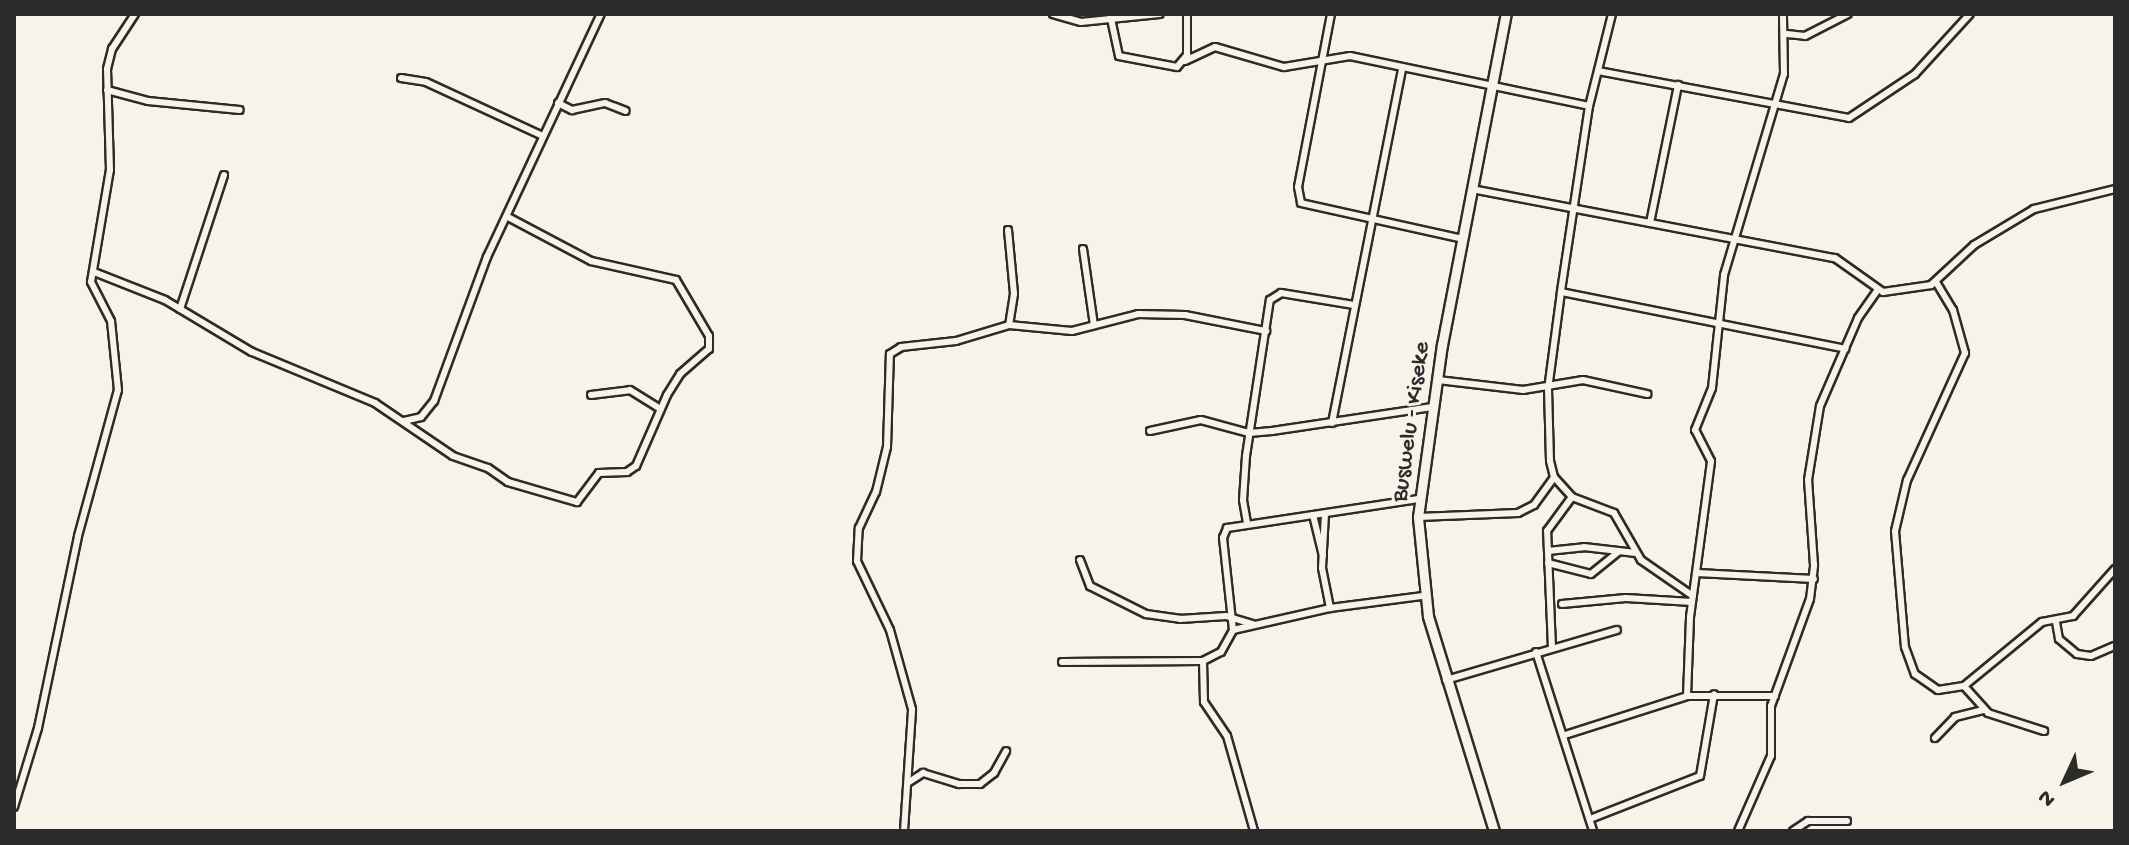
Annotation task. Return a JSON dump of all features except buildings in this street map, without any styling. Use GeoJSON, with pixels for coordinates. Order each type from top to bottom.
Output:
{"type":"FeatureCollection","features":[{"type":"Feature","properties":{"kind":"main road","name":"Buswelu - Kiseke"},"geometry":{"type":"LineString","coordinates":[[1494,831],[1423,596],[1418,517],[1432,407],[1506,14]]}},
{"type":"Feature","properties":{"kind":"street"},"geometry":{"type":"LineString","coordinates":[[14,807],[38,728],[78,536],[118,390],[116,345],[111,321],[91,285],[110,170],[109,56],[135,14]]}},
{"type":"Feature","properties":{"kind":"street"},"geometry":{"type":"LineString","coordinates":[[403,422],[421,417],[434,401],[463,312],[601,14]]}},
{"type":"Feature","properties":{"kind":"street"},"geometry":{"type":"LineString","coordinates":[[1053,14],[1081,22],[1160,14]]}},
{"type":"Feature","properties":{"kind":"street"},"geometry":{"type":"LineString","coordinates":[[1185,61],[1187,14]]}},
{"type":"Feature","properties":{"kind":"street"},"geometry":{"type":"LineString","coordinates":[[1331,14],[1325,63],[1297,196],[1309,207],[1463,239]]}},
{"type":"Feature","properties":{"kind":"street"},"geometry":{"type":"LineString","coordinates":[[1612,14],[1589,106],[1548,389],[1554,477],[1572,497],[1614,513],[1636,553],[1692,599]]}},
{"type":"Feature","properties":{"kind":"street"},"geometry":{"type":"LineString","coordinates":[[1687,696],[1692,599],[1711,461],[1695,430],[1712,388],[1715,322],[1735,240],[1773,102],[1784,74],[1787,34],[1783,14]]}},
{"type":"Feature","properties":{"kind":"street"},"geometry":{"type":"LineString","coordinates":[[1787,34],[1805,36],[1848,14]]}},
{"type":"Feature","properties":{"kind":"street"},"geometry":{"type":"LineString","coordinates":[[1598,71],[1773,102],[1836,118],[1856,117],[1890,87],[1915,74],[1970,14]]}},
{"type":"Feature","properties":{"kind":"street"},"geometry":{"type":"LineString","coordinates":[[1110,17],[1115,48],[1126,61],[1177,67],[1215,47],[1284,67],[1325,63],[1350,56],[1589,106]]}},
{"type":"Feature","properties":{"kind":"street"},"geometry":{"type":"LineString","coordinates":[[1332,423],[1402,68]]}},
{"type":"Feature","properties":{"kind":"street"},"geometry":{"type":"LineString","coordinates":[[401,78],[426,82],[543,136]]}},
{"type":"Feature","properties":{"kind":"street"},"geometry":{"type":"LineString","coordinates":[[1650,223],[1678,85]]}},
{"type":"Feature","properties":{"kind":"street"},"geometry":{"type":"LineString","coordinates":[[107,90],[148,101],[240,110]]}},
{"type":"Feature","properties":{"kind":"street"},"geometry":{"type":"LineString","coordinates":[[558,103],[572,110],[601,103],[626,111]]}},
{"type":"Feature","properties":{"kind":"street"},"geometry":{"type":"LineString","coordinates":[[180,309],[224,175]]}},
{"type":"Feature","properties":{"kind":"street"},"geometry":{"type":"LineString","coordinates":[[1472,189],[1835,258],[1877,291],[1936,282],[1974,245],[2018,216],[2115,189]]}},
{"type":"Feature","properties":{"kind":"street"},"geometry":{"type":"LineString","coordinates":[[94,272],[180,309],[252,352],[362,396],[445,452],[508,482],[531,485],[557,499],[577,502],[599,473],[627,472],[636,466],[660,409],[680,374],[710,344],[678,281],[591,261],[508,217]]}},
{"type":"Feature","properties":{"kind":"street"},"geometry":{"type":"LineString","coordinates":[[1008,230],[1014,294],[1009,325]]}},
{"type":"Feature","properties":{"kind":"street"},"geometry":{"type":"LineString","coordinates":[[1083,249],[1094,325]]}},
{"type":"Feature","properties":{"kind":"street"},"geometry":{"type":"LineString","coordinates":[[1936,282],[1953,310],[1965,353],[1907,480],[1895,531],[1905,647],[1915,674],[1938,690],[1964,686],[2042,622],[2056,622],[2073,616],[2115,569]]}},
{"type":"Feature","properties":{"kind":"street"},"geometry":{"type":"LineString","coordinates":[[1738,831],[1771,756],[1775,696],[1814,579],[1808,480],[1820,406],[1845,349],[1877,291]]}},
{"type":"Feature","properties":{"kind":"street"},"geometry":{"type":"LineString","coordinates":[[1561,292],[1845,349]]}},
{"type":"Feature","properties":{"kind":"street"},"geometry":{"type":"LineString","coordinates":[[1247,523],[1243,500],[1249,433],[1270,300],[1281,293],[1354,305]]}},
{"type":"Feature","properties":{"kind":"street"},"geometry":{"type":"LineString","coordinates":[[904,831],[913,724],[908,692],[890,630],[857,561],[859,528],[876,492],[887,447],[889,358],[901,347],[956,341],[1009,325],[1072,331],[1161,313],[1266,331]]}},
{"type":"Feature","properties":{"kind":"street"},"geometry":{"type":"LineString","coordinates":[[1438,380],[1548,389],[1572,380],[1647,394]]}},
{"type":"Feature","properties":{"kind":"street"},"geometry":{"type":"LineString","coordinates":[[591,395],[630,390],[660,409]]}},
{"type":"Feature","properties":{"kind":"street"},"geometry":{"type":"LineString","coordinates":[[1150,431],[1201,420],[1249,433],[1432,407]]}},
{"type":"Feature","properties":{"kind":"street"},"geometry":{"type":"LineString","coordinates":[[1418,517],[1518,513],[1534,505],[1554,477]]}},
{"type":"Feature","properties":{"kind":"street"},"geometry":{"type":"LineString","coordinates":[[1552,648],[1549,524],[1572,497]]}},
{"type":"Feature","properties":{"kind":"street"},"geometry":{"type":"LineString","coordinates":[[1062,662],[1203,661],[1221,652],[1233,630],[1223,538],[1227,528],[1419,499]]}},
{"type":"Feature","properties":{"kind":"street"},"geometry":{"type":"LineString","coordinates":[[1323,556],[1325,514]]}},
{"type":"Feature","properties":{"kind":"street"},"geometry":{"type":"LineString","coordinates":[[1313,515],[1323,556],[1330,608]]}},
{"type":"Feature","properties":{"kind":"street"},"geometry":{"type":"LineString","coordinates":[[1548,551],[1584,547],[1636,553]]}},
{"type":"Feature","properties":{"kind":"street"},"geometry":{"type":"LineString","coordinates":[[1548,563],[1591,574],[1618,552]]}},
{"type":"Feature","properties":{"kind":"street"},"geometry":{"type":"LineString","coordinates":[[1080,560],[1090,586],[1146,614],[1180,619],[1232,617],[1253,624]]}},
{"type":"Feature","properties":{"kind":"street"},"geometry":{"type":"LineString","coordinates":[[1697,573],[1814,579]]}},
{"type":"Feature","properties":{"kind":"street"},"geometry":{"type":"LineString","coordinates":[[1233,630],[1330,608],[1423,596]]}},
{"type":"Feature","properties":{"kind":"street"},"geometry":{"type":"LineString","coordinates":[[1562,604],[1626,598],[1692,599]]}},
{"type":"Feature","properties":{"kind":"street"},"geometry":{"type":"LineString","coordinates":[[2056,622],[2059,639],[2077,654],[2091,656],[2115,646]]}},
{"type":"Feature","properties":{"kind":"street"},"geometry":{"type":"LineString","coordinates":[[1446,680],[1617,630]]}},
{"type":"Feature","properties":{"kind":"street"},"geometry":{"type":"LineString","coordinates":[[1536,652],[1565,735],[1593,831]]}},
{"type":"Feature","properties":{"kind":"street"},"geometry":{"type":"LineString","coordinates":[[1203,661],[1204,702],[1227,736],[1254,831]]}},
{"type":"Feature","properties":{"kind":"street"},"geometry":{"type":"LineString","coordinates":[[1964,686],[1984,710],[2044,731]]}},
{"type":"Feature","properties":{"kind":"street"},"geometry":{"type":"LineString","coordinates":[[1590,819],[1700,776],[1714,694]]}},
{"type":"Feature","properties":{"kind":"street"},"geometry":{"type":"LineString","coordinates":[[1565,735],[1687,696],[1775,696]]}},
{"type":"Feature","properties":{"kind":"street"},"geometry":{"type":"LineString","coordinates":[[1935,738],[1955,717],[1984,710]]}},
{"type":"Feature","properties":{"kind":"street"},"geometry":{"type":"LineString","coordinates":[[907,785],[923,773],[980,784],[994,773],[1006,751]]}},
{"type":"Feature","properties":{"kind":"street"},"geometry":{"type":"LineString","coordinates":[[1793,831],[1808,821],[1847,821]]}}]}
